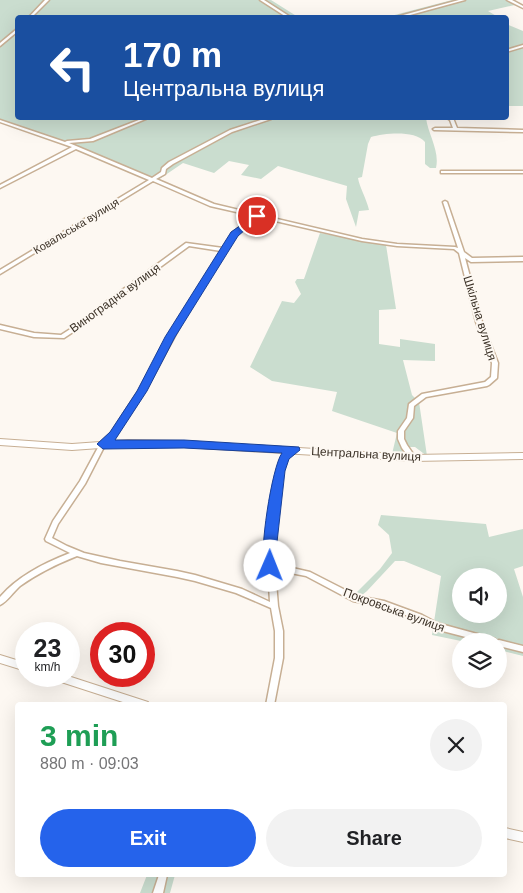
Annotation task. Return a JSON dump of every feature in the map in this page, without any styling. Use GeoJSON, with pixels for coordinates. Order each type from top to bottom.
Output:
{"type":"FeatureCollection","features":[{"type":"Feature","properties":{"kind":"street"},"geometry":{"type":"LineString","coordinates":[[32,15],[47,0]]}},
{"type":"Feature","properties":{"kind":"street"},"geometry":{"type":"LineString","coordinates":[[262,0],[286,15]]}},
{"type":"Feature","properties":{"kind":"street"},"geometry":{"type":"LineString","coordinates":[[405,15],[463,0]]}},
{"type":"Feature","properties":{"kind":"street"},"geometry":{"type":"LineString","coordinates":[[509,0],[523,8]]}},
{"type":"Feature","properties":{"kind":"street"},"geometry":{"type":"LineString","coordinates":[[0,45],[15,31]]}},
{"type":"Feature","properties":{"kind":"street"},"geometry":{"type":"LineString","coordinates":[[509,50],[523,46]]}},
{"type":"Feature","properties":{"kind":"street"},"geometry":{"type":"LineString","coordinates":[[60,142],[91,140],[141,120]]}},
{"type":"Feature","properties":{"kind":"street","name":"Ковальська вулиця"},"geometry":{"type":"LineString","coordinates":[[0,272],[63,232],[152,181],[163,173],[170,163],[231,131],[264,120]]}},
{"type":"Feature","properties":{"kind":"street"},"geometry":{"type":"LineString","coordinates":[[452,120],[455,129]]}},
{"type":"Feature","properties":{"kind":"street"},"geometry":{"type":"LineString","coordinates":[[0,121],[76,147],[212,205],[362,240],[397,245],[454,248],[471,260],[523,259]]}},
{"type":"Feature","properties":{"kind":"street"},"geometry":{"type":"LineString","coordinates":[[435,129],[523,131]]}},
{"type":"Feature","properties":{"kind":"street"},"geometry":{"type":"LineString","coordinates":[[88,152],[86,145],[91,140]]}},
{"type":"Feature","properties":{"kind":"street"},"geometry":{"type":"LineString","coordinates":[[0,187],[76,147]]}},
{"type":"Feature","properties":{"kind":"street"},"geometry":{"type":"LineString","coordinates":[[443,172],[523,172]]}},
{"type":"Feature","properties":{"kind":"street","name":"Шкільна вулиця"},"geometry":{"type":"LineString","coordinates":[[413,458],[401,439],[401,431],[410,418],[410,405],[424,395],[487,384],[494,378],[495,363],[479,322],[462,254],[445,202]]}},
{"type":"Feature","properties":{"kind":"street"},"geometry":{"type":"LineString","coordinates":[[257,216],[234,234],[170,337],[142,391],[114,435],[103,444],[83,482],[55,522],[48,539],[60,547],[77,553],[118,564],[194,578],[240,592],[274,606]]}},
{"type":"Feature","properties":{"kind":"street","name":"Виноградна вулиця"},"geometry":{"type":"LineString","coordinates":[[0,327],[34,335],[62,336],[77,328],[188,244],[224,250]]}},
{"type":"Feature","properties":{"kind":"street","name":"Центральна вулиця"},"geometry":{"type":"LineString","coordinates":[[0,442],[72,447],[103,444],[184,444],[413,458],[523,456]]}},
{"type":"Feature","properties":{"kind":"street"},"geometry":{"type":"LineString","coordinates":[[271,702],[279,658],[279,631],[274,606],[270,544],[280,471],[284,458],[288,453],[295,450]]}},
{"type":"Feature","properties":{"kind":"street"},"geometry":{"type":"LineString","coordinates":[[0,602],[19,583],[57,561],[77,553]]}},
{"type":"Feature","properties":{"kind":"street","name":"Покровська вулиця"},"geometry":{"type":"LineString","coordinates":[[270,566],[308,574],[356,599],[384,604],[419,617],[435,626],[462,633]]}},
{"type":"Feature","properties":{"kind":"street"},"geometry":{"type":"LineString","coordinates":[[507,645],[523,649]]}},
{"type":"Feature","properties":{"kind":"street"},"geometry":{"type":"LineString","coordinates":[[0,659],[15,664]]}},
{"type":"Feature","properties":{"kind":"street"},"geometry":{"type":"LineString","coordinates":[[80,684],[136,702]]}},
{"type":"Feature","properties":{"kind":"street"},"geometry":{"type":"LineString","coordinates":[[507,833],[523,837]]}},
{"type":"Feature","properties":{"kind":"street"},"geometry":{"type":"LineString","coordinates":[[158,893],[162,877]]}},
{"type":"Feature","properties":{"kind":"green space"},"geometry":{"type":"Polygon","coordinates":[[[0,0],[271,0],[295,15],[15,15],[15,120],[426,120],[437,162],[436,168],[430,168],[425,164],[425,142],[420,138],[407,134],[384,134],[371,137],[362,177],[358,178],[369,210],[359,211],[356,227],[346,199],[347,186],[278,166],[261,179],[241,175],[249,165],[229,161],[214,173],[183,163],[158,180],[77,146],[0,119],[0,0]]]}},
{"type":"Feature","properties":{"kind":"green space"},"geometry":{"type":"Polygon","coordinates":[[[452,0],[506,0],[515,5],[488,11],[495,15],[394,15],[452,0]]]}},
{"type":"Feature","properties":{"kind":"green space"},"geometry":{"type":"Polygon","coordinates":[[[509,25],[523,31],[523,106],[509,106],[509,25]]]}},
{"type":"Feature","properties":{"kind":"green space"},"geometry":{"type":"Polygon","coordinates":[[[320,233],[386,245],[396,309],[379,310],[379,344],[400,347],[400,339],[435,344],[435,361],[403,360],[412,395],[419,402],[427,456],[415,447],[408,447],[402,453],[392,454],[397,433],[332,411],[337,392],[272,381],[250,367],[282,301],[294,303],[301,294],[295,282],[297,279],[304,279],[320,233]]]}},
{"type":"Feature","properties":{"kind":"green space"},"geometry":{"type":"Polygon","coordinates":[[[381,515],[486,524],[489,537],[523,529],[523,566],[514,569],[523,597],[523,656],[507,652],[507,633],[452,633],[452,639],[432,635],[441,576],[404,561],[395,561],[356,600],[301,575],[274,569],[274,562],[350,593],[356,593],[380,569],[392,553],[389,535],[378,525],[381,515]]]}},
{"type":"Feature","properties":{"kind":"green space"},"geometry":{"type":"Polygon","coordinates":[[[146,877],[174,877],[170,893],[140,893],[146,877]]]}},
{"type":"Feature","properties":{"kind":"route"},"geometry":{"type":"LineString","coordinates":[[257,216],[234,234],[160,354],[142,391],[114,435],[103,444],[184,444],[295,450],[288,453],[284,458],[280,471],[270,544],[270,566]]}}]}
